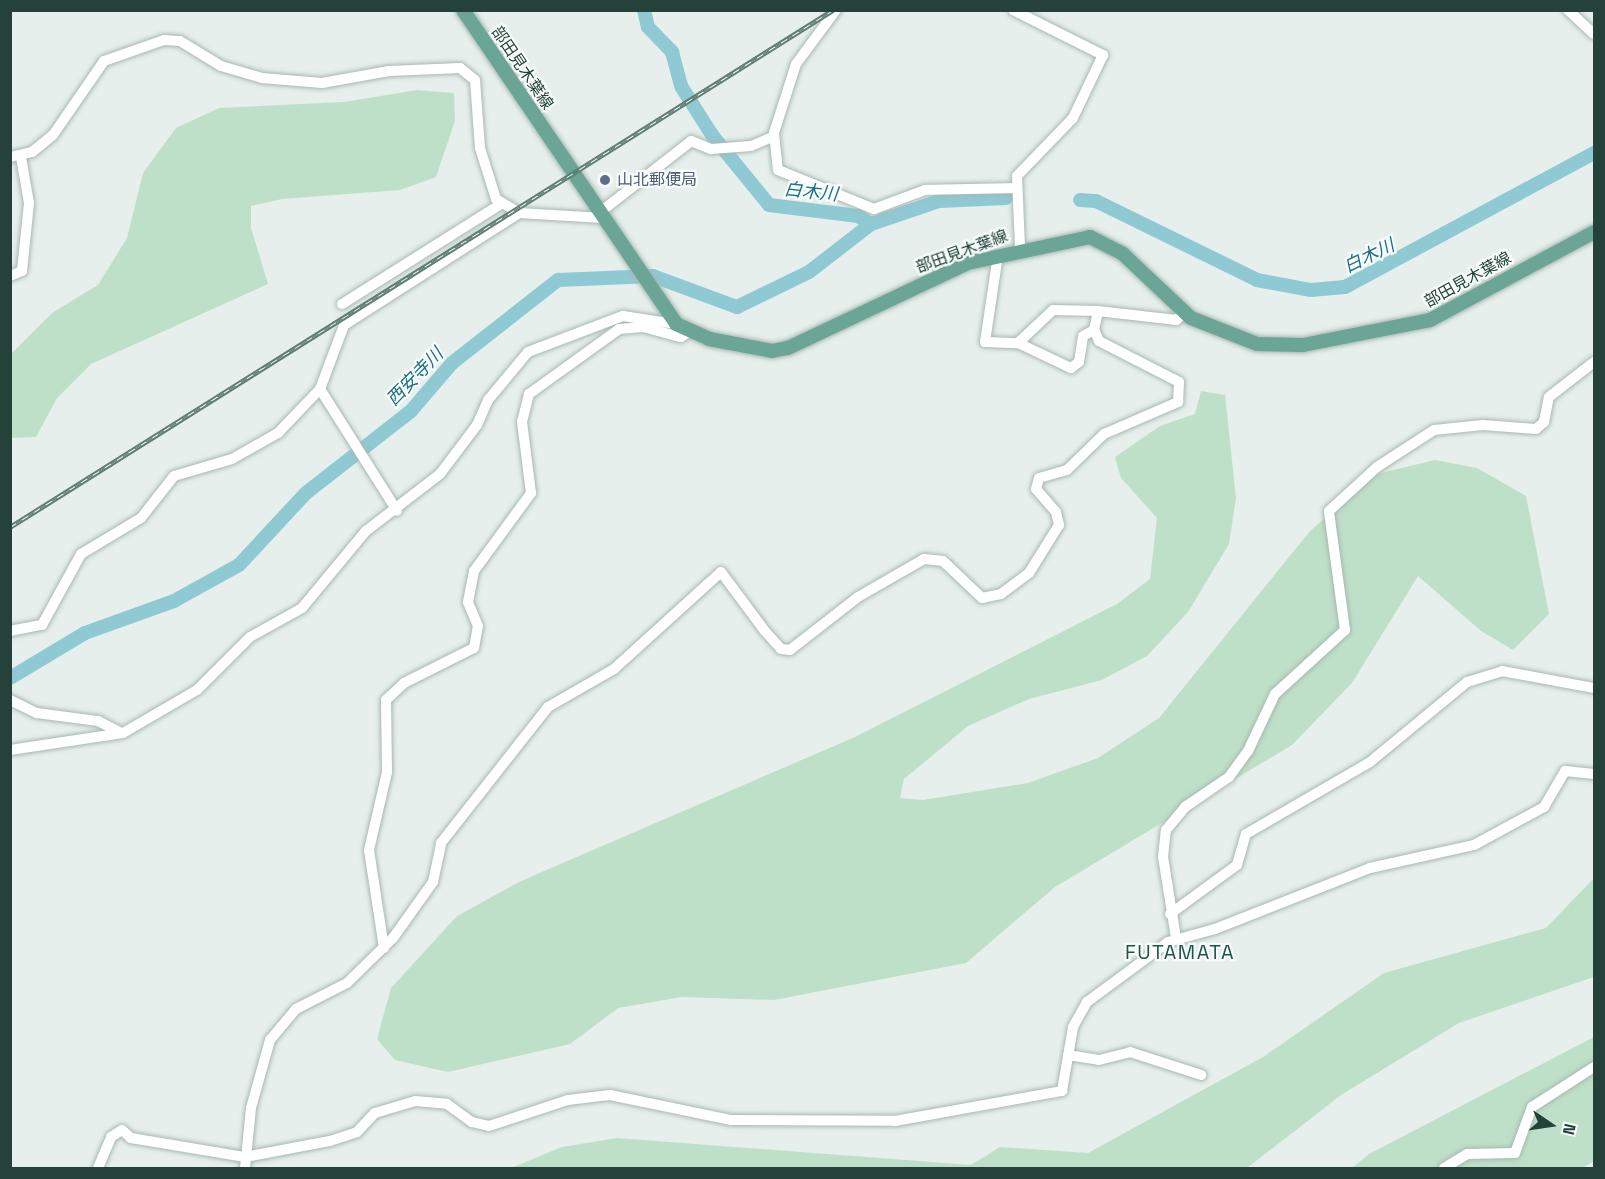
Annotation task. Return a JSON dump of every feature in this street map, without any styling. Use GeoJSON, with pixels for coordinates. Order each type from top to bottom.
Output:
{"type":"FeatureCollection","features":[{"type":"Feature","properties":{"kind":"main road","name":"部田見木葉線"},"geometry":{"type":"LineString","coordinates":[[463,10],[676,324],[690,331],[772,351],[788,348],[936,276],[1020,248],[1071,237],[1109,244],[1183,314],[1232,336],[1280,347],[1400,328],[1461,306],[1594,232]]}},
{"type":"Feature","properties":{"kind":"street"},"geometry":{"type":"LineString","coordinates":[[836,10],[796,64],[774,136],[776,164],[783,174],[874,209],[925,190],[1013,188]]}},
{"type":"Feature","properties":{"kind":"street"},"geometry":{"type":"LineString","coordinates":[[1013,10],[1104,55],[1073,118],[1025,166],[1013,188],[1020,248]]}},
{"type":"Feature","properties":{"kind":"street"},"geometry":{"type":"LineString","coordinates":[[1568,10],[1594,34]]}},
{"type":"Feature","properties":{"kind":"street"},"geometry":{"type":"LineString","coordinates":[[10,276],[22,270],[29,203],[16,157],[53,135],[104,61],[174,40],[221,66],[262,78],[322,83],[389,71],[467,70],[475,82],[485,171],[501,204],[519,213],[601,215],[691,141],[721,146],[751,146],[774,136]]}},
{"type":"Feature","properties":{"kind":"street"},"geometry":{"type":"LineString","coordinates":[[342,304],[501,204]]}},
{"type":"Feature","properties":{"kind":"street"},"geometry":{"type":"LineString","coordinates":[[10,631],[42,625],[81,554],[141,518],[174,476],[232,459],[271,438],[320,389],[344,325],[519,213]]}},
{"type":"Feature","properties":{"kind":"street"},"geometry":{"type":"LineString","coordinates":[[998,255],[985,342],[1018,343],[1071,368],[1079,362],[1083,336],[1094,330]]}},
{"type":"Feature","properties":{"kind":"street"},"geometry":{"type":"LineString","coordinates":[[1018,343],[1053,310],[1098,311],[1176,320],[1183,314]]}},
{"type":"Feature","properties":{"kind":"street"},"geometry":{"type":"LineString","coordinates":[[245,1168],[251,1108],[270,1040],[296,1009],[347,983],[384,948],[433,882],[441,843],[525,732],[568,692],[627,658],[721,572],[764,630],[781,649],[790,651],[858,597],[924,559],[943,561],[982,598],[1001,594],[1029,573],[1060,519],[1036,489],[1039,478],[1067,470],[1104,434],[1167,410],[1182,392],[1179,382],[1108,349],[1094,330],[1098,311]]}},
{"type":"Feature","properties":{"kind":"street"},"geometry":{"type":"LineString","coordinates":[[10,750],[123,733],[197,690],[250,638],[302,608],[366,531],[397,511],[440,474],[477,426],[488,400],[528,352],[623,316],[676,324]]}},
{"type":"Feature","properties":{"kind":"street"},"geometry":{"type":"LineString","coordinates":[[384,948],[369,850],[387,772],[386,700],[404,683],[474,648],[478,626],[468,602],[474,571],[531,493],[522,422],[529,394],[619,329],[642,327],[681,337],[690,331]]}},
{"type":"Feature","properties":{"kind":"street"},"geometry":{"type":"LineString","coordinates":[[1176,938],[1170,914],[1163,857],[1166,830],[1185,807],[1228,777],[1248,751],[1275,694],[1345,630],[1329,511],[1377,467],[1434,430],[1484,425],[1536,429],[1544,422],[1549,397],[1594,362]]}},
{"type":"Feature","properties":{"kind":"street"},"geometry":{"type":"LineString","coordinates":[[320,389],[397,511]]}},
{"type":"Feature","properties":{"kind":"street"},"geometry":{"type":"LineString","coordinates":[[1170,914],[1237,865],[1246,834],[1370,762],[1467,681],[1502,671],[1594,688]]}},
{"type":"Feature","properties":{"kind":"street"},"geometry":{"type":"LineString","coordinates":[[10,700],[37,713],[98,721],[123,733]]}},
{"type":"Feature","properties":{"kind":"street"},"geometry":{"type":"LineString","coordinates":[[98,1168],[111,1137],[122,1130],[131,1138],[245,1157],[330,1141],[357,1132],[375,1113],[415,1101],[447,1104],[472,1122],[489,1126],[568,1100],[610,1095],[731,1120],[895,1121],[1062,1091],[1073,1027],[1087,1002],[1176,938],[1215,929],[1370,868],[1474,845],[1544,807],[1565,771],[1594,774]]}},
{"type":"Feature","properties":{"kind":"street"},"geometry":{"type":"LineString","coordinates":[[1068,1056],[1099,1060],[1130,1052],[1202,1075]]}},
{"type":"Feature","properties":{"kind":"street"},"geometry":{"type":"LineString","coordinates":[[1444,1168],[1467,1154],[1515,1153],[1532,1107],[1594,1066]]}},
{"type":"Feature","properties":{"kind":"green space"},"geometry":{"type":"Polygon","coordinates":[[[417,90],[454,93],[455,121],[436,177],[400,190],[282,199],[251,206],[251,228],[268,284],[91,364],[57,398],[36,437],[11,438],[11,354],[52,313],[98,285],[127,238],[143,173],[176,128],[219,108],[344,102],[417,90]]]}},
{"type":"Feature","properties":{"kind":"green space"},"geometry":{"type":"Polygon","coordinates":[[[1201,391],[1225,395],[1236,498],[1229,544],[1188,612],[1147,656],[1102,680],[1029,699],[968,726],[904,779],[900,798],[923,800],[1028,783],[1098,758],[1159,718],[1310,531],[1377,474],[1435,460],[1477,468],[1526,496],[1549,614],[1513,650],[1481,631],[1418,576],[1352,683],[1292,745],[1055,887],[966,963],[774,1000],[682,997],[618,1008],[570,1044],[448,1072],[395,1060],[377,1039],[391,988],[457,916],[521,881],[855,737],[1117,604],[1150,579],[1157,518],[1121,478],[1115,457],[1160,426],[1195,414],[1201,391]]]}},
{"type":"Feature","properties":{"kind":"green space"},"geometry":{"type":"Polygon","coordinates":[[[1594,878],[1594,977],[1459,1023],[1341,1095],[1247,1168],[511,1168],[562,1147],[617,1138],[971,1165],[1000,1147],[1088,1153],[1263,1057],[1384,973],[1546,928],[1594,878]]]}},
{"type":"Feature","properties":{"kind":"green space"},"geometry":{"type":"Polygon","coordinates":[[[1594,1037],[1594,1161],[1582,1168],[1352,1168],[1369,1154],[1594,1037]]]}},
{"type":"Feature","properties":{"kind":"waterway","name":"白木川"},"geometry":{"type":"LineString","coordinates":[[644,10],[648,27],[672,52],[681,86],[712,135],[769,205],[858,216],[871,224],[939,201],[1006,198]]}},
{"type":"Feature","properties":{"kind":"waterway","name":"白木川"},"geometry":{"type":"LineString","coordinates":[[1080,200],[1096,201],[1257,280],[1311,290],[1345,287],[1594,153]]}},
{"type":"Feature","properties":{"kind":"waterway","name":"西安寺川"},"geometry":{"type":"LineString","coordinates":[[10,678],[85,633],[174,601],[239,565],[306,493],[411,411],[452,363],[558,280],[653,276],[737,307],[809,272],[871,224]]}},
{"type":"Feature","properties":{"kind":"railway"},"geometry":{"type":"LineString","coordinates":[[10,527],[833,10]]}},
{"type":"Feature","properties":{"kind":"place","name":"山北郵便局"},"geometry":{"type":"Point","coordinates":[605,180]}},
{"type":"Feature","properties":{"kind":"district","name":"FUTAMATA"},"geometry":{"type":"Point","coordinates":[1180,952]}}]}
